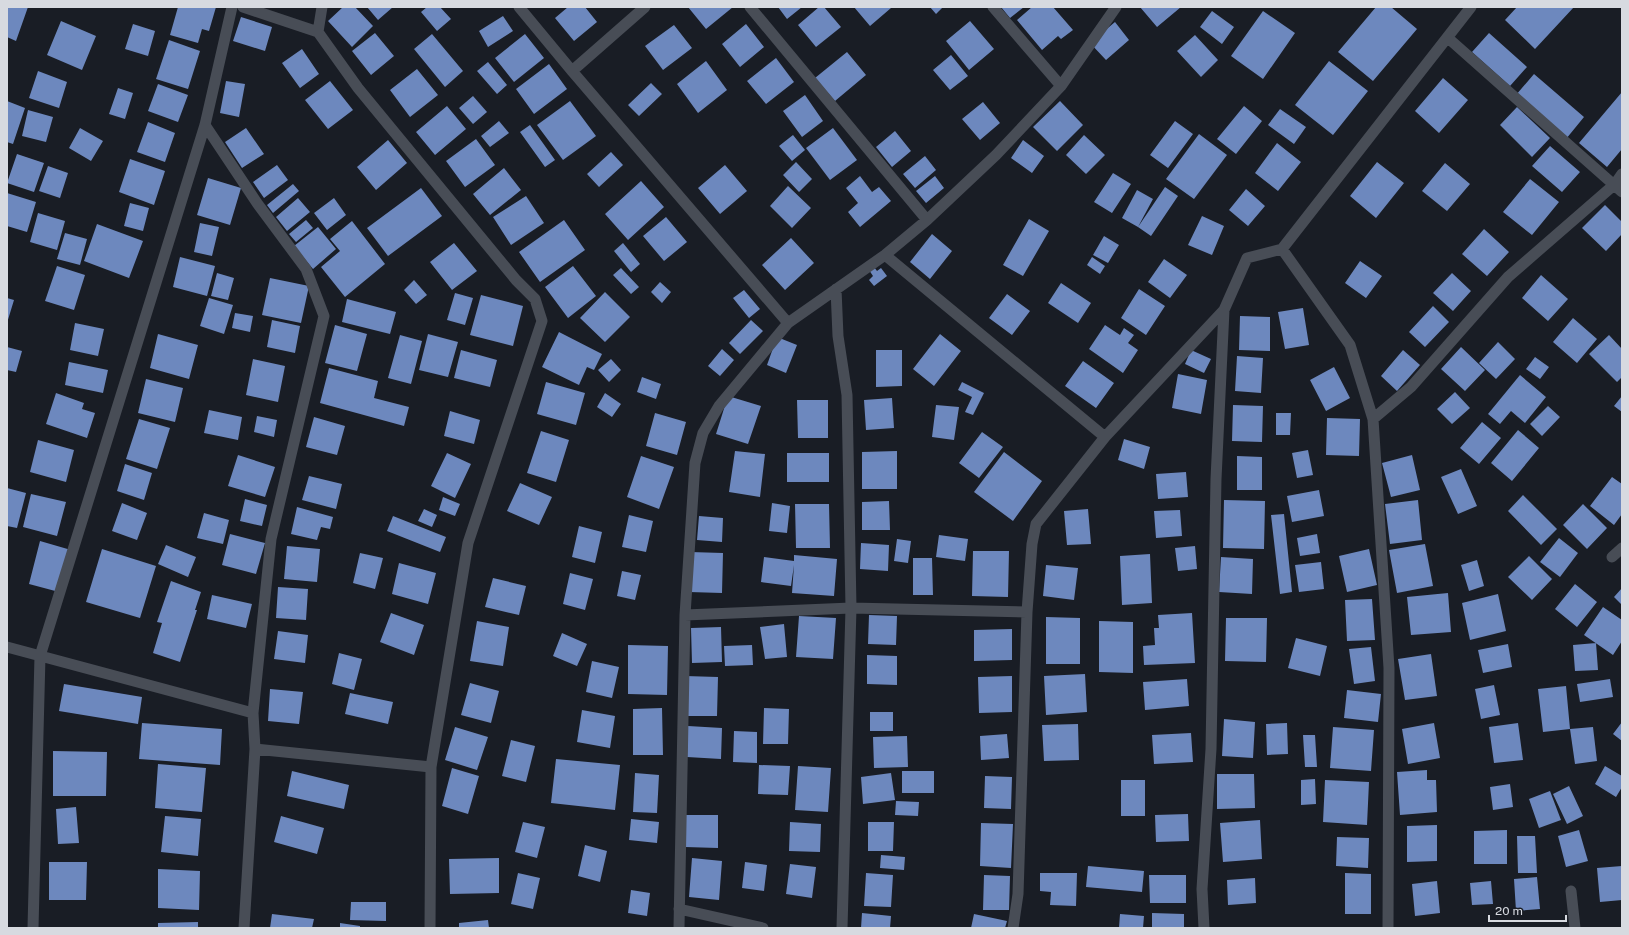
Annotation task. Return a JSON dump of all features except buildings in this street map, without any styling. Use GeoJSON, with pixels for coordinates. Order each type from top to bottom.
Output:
{"type":"FeatureCollection","features":[{"type":"Feature","properties":{"kind":"street"},"geometry":{"type":"LineString","coordinates":[[33,928],[40,656],[205,125],[232,7]]}},
{"type":"Feature","properties":{"kind":"street"},"geometry":{"type":"LineString","coordinates":[[243,7],[318,32],[358,88],[516,280],[534,299],[542,321],[468,542],[431,767],[430,928]]}},
{"type":"Feature","properties":{"kind":"street"},"geometry":{"type":"LineString","coordinates":[[318,32],[322,7]]}},
{"type":"Feature","properties":{"kind":"street"},"geometry":{"type":"LineString","coordinates":[[519,7],[788,323]]}},
{"type":"Feature","properties":{"kind":"street"},"geometry":{"type":"LineString","coordinates":[[572,71],[645,7]]}},
{"type":"Feature","properties":{"kind":"street"},"geometry":{"type":"LineString","coordinates":[[750,7],[928,220]]}},
{"type":"Feature","properties":{"kind":"street"},"geometry":{"type":"LineString","coordinates":[[993,7],[1061,86]]}},
{"type":"Feature","properties":{"kind":"street"},"geometry":{"type":"LineString","coordinates":[[679,928],[686,615],[696,463],[703,433],[718,406],[788,323],[885,255],[928,220],[996,155],[1061,86],[1116,7]]}},
{"type":"Feature","properties":{"kind":"street"},"geometry":{"type":"LineString","coordinates":[[1013,928],[1018,894],[1027,612],[1032,544],[1036,524],[1105,437],[1224,310],[1247,258],[1282,249],[1471,7]]}},
{"type":"Feature","properties":{"kind":"street"},"geometry":{"type":"LineString","coordinates":[[1448,38],[1618,188]]}},
{"type":"Feature","properties":{"kind":"street"},"geometry":{"type":"LineString","coordinates":[[205,125],[257,203],[306,269],[324,316],[271,539],[253,713],[255,749],[244,928]]}},
{"type":"Feature","properties":{"kind":"street"},"geometry":{"type":"LineString","coordinates":[[1373,419],[1411,387],[1508,277],[1618,188],[1622,174]]}},
{"type":"Feature","properties":{"kind":"street"},"geometry":{"type":"LineString","coordinates":[[1282,249],[1350,345],[1373,419],[1389,668],[1388,928]]}},
{"type":"Feature","properties":{"kind":"street"},"geometry":{"type":"LineString","coordinates":[[885,255],[1105,437]]}},
{"type":"Feature","properties":{"kind":"street"},"geometry":{"type":"LineString","coordinates":[[836,289],[838,336],[847,395],[851,608],[842,928]]}},
{"type":"Feature","properties":{"kind":"street"},"geometry":{"type":"LineString","coordinates":[[1204,928],[1202,889],[1211,749],[1216,478],[1224,310]]}},
{"type":"Feature","properties":{"kind":"street"},"geometry":{"type":"LineString","coordinates":[[1612,557],[1622,548]]}},
{"type":"Feature","properties":{"kind":"street"},"geometry":{"type":"LineString","coordinates":[[686,615],[851,608],[1027,612]]}},
{"type":"Feature","properties":{"kind":"street"},"geometry":{"type":"LineString","coordinates":[[7,647],[253,713]]}},
{"type":"Feature","properties":{"kind":"street"},"geometry":{"type":"LineString","coordinates":[[255,749],[431,767]]}},
{"type":"Feature","properties":{"kind":"street"},"geometry":{"type":"LineString","coordinates":[[1571,891],[1576,928]]}},
{"type":"Feature","properties":{"kind":"street"},"geometry":{"type":"LineString","coordinates":[[679,909],[763,928]]}}]}
